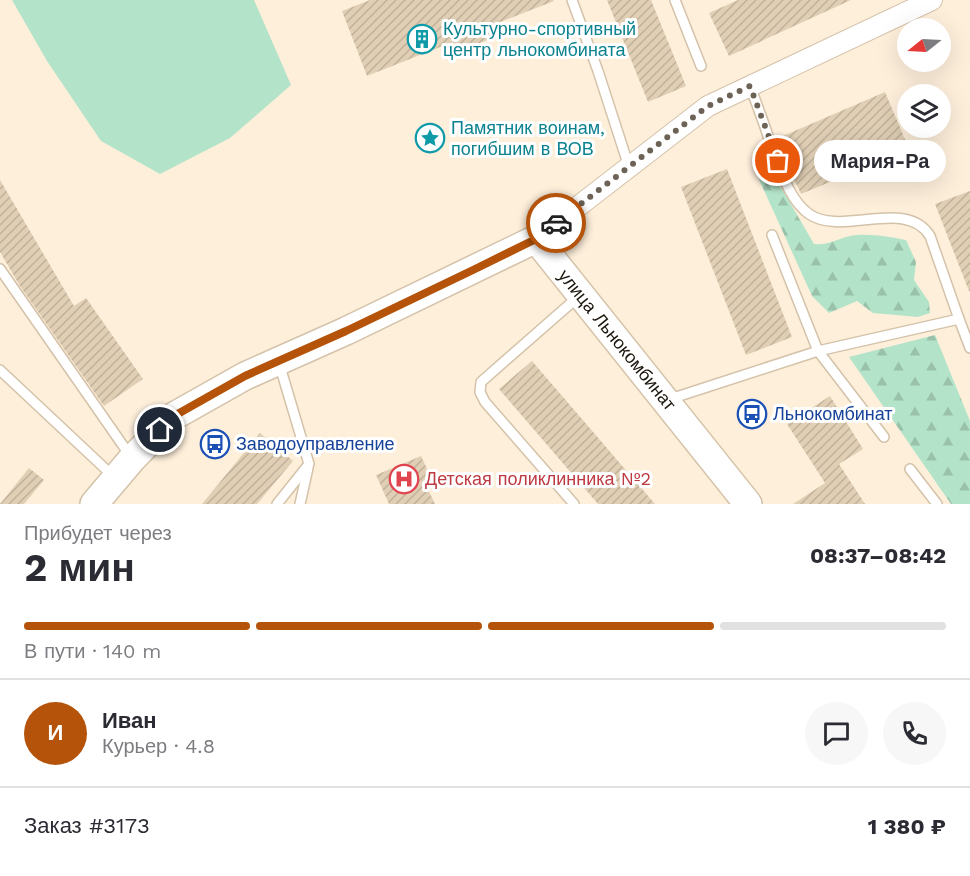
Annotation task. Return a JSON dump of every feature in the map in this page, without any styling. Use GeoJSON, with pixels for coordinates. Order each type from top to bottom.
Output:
{"type":"FeatureCollection","features":[{"type":"Feature","properties":{"kind":"street"},"geometry":{"type":"LineString","coordinates":[[94,504],[174,416],[245,376],[399,306],[536,239],[708,106],[906,6],[932,0]]}},
{"type":"Feature","properties":{"kind":"street","name":"улица Льнокомбинат"},"geometry":{"type":"LineString","coordinates":[[536,239],[748,504]]}},
{"type":"Feature","properties":{"kind":"lane"},"geometry":{"type":"LineString","coordinates":[[572,0],[598,71],[628,167]]}},
{"type":"Feature","properties":{"kind":"lane"},"geometry":{"type":"LineString","coordinates":[[675,0],[701,66]]}},
{"type":"Feature","properties":{"kind":"lane"},"geometry":{"type":"LineString","coordinates":[[750,86],[785,180],[797,202],[810,214],[824,221],[894,217],[918,223],[925,229],[930,236],[970,348]]}},
{"type":"Feature","properties":{"kind":"lane"},"geometry":{"type":"LineString","coordinates":[[772,235],[818,351],[884,437]]}},
{"type":"Feature","properties":{"kind":"lane"},"geometry":{"type":"LineString","coordinates":[[0,269],[124,469]]}},
{"type":"Feature","properties":{"kind":"lane"},"geometry":{"type":"LineString","coordinates":[[574,504],[485,402],[480,392],[480,382],[581,295]]}},
{"type":"Feature","properties":{"kind":"lane"},"geometry":{"type":"LineString","coordinates":[[665,400],[818,351],[959,319]]}},
{"type":"Feature","properties":{"kind":"lane"},"geometry":{"type":"LineString","coordinates":[[279,361],[309,464],[300,504]]}},
{"type":"Feature","properties":{"kind":"lane"},"geometry":{"type":"LineString","coordinates":[[0,370],[124,469]]}},
{"type":"Feature","properties":{"kind":"lane"},"geometry":{"type":"LineString","coordinates":[[277,504],[309,464]]}},
{"type":"Feature","properties":{"kind":"lane"},"geometry":{"type":"LineString","coordinates":[[910,469],[937,504]]}},
{"type":"Feature","properties":{"kind":"green space"},"geometry":{"type":"Polygon","coordinates":[[[12,0],[254,0],[291,85],[230,138],[160,174],[101,141],[47,61],[12,0]]]}},
{"type":"Feature","properties":{"kind":"green space"},"geometry":{"type":"Polygon","coordinates":[[[760,161],[768,162],[772,174],[814,244],[825,244],[857,235],[875,235],[906,240],[916,262],[914,280],[929,302],[930,313],[918,317],[873,313],[857,301],[829,313],[812,296],[757,175],[754,167],[760,161]]]}},
{"type":"Feature","properties":{"kind":"green space"},"geometry":{"type":"Polygon","coordinates":[[[935,335],[970,421],[970,504],[951,504],[849,357],[935,335]]]}},
{"type":"Feature","properties":{"kind":"building","name":"Культурно-спортивный центр льнокомбината"},"geometry":{"type":"Polygon","coordinates":[[[370,0],[554,1],[495,24],[500,35],[457,52],[453,42],[367,76],[342,11],[370,0]]]}},
{"type":"Feature","properties":{"kind":"building"},"geometry":{"type":"Polygon","coordinates":[[[607,0],[651,0],[686,86],[648,102],[607,0]]]}},
{"type":"Feature","properties":{"kind":"building"},"geometry":{"type":"Polygon","coordinates":[[[738,0],[851,0],[729,56],[709,13],[738,0]]]}},
{"type":"Feature","properties":{"kind":"building"},"geometry":{"type":"Polygon","coordinates":[[[885,92],[897,120],[897,138],[904,138],[909,149],[801,194],[776,139],[885,92]]]}},
{"type":"Feature","properties":{"kind":"building"},"geometry":{"type":"Polygon","coordinates":[[[727,169],[792,337],[746,355],[681,187],[727,169]]]}},
{"type":"Feature","properties":{"kind":"building"},"geometry":{"type":"Polygon","coordinates":[[[0,180],[74,306],[86,298],[143,379],[104,406],[20,286],[0,252],[0,180]]]}},
{"type":"Feature","properties":{"kind":"building"},"geometry":{"type":"Polygon","coordinates":[[[970,191],[970,291],[969,291],[935,204],[970,191]]]}},
{"type":"Feature","properties":{"kind":"building"},"geometry":{"type":"Polygon","coordinates":[[[532,361],[655,504],[598,504],[499,389],[532,361]]]}},
{"type":"Feature","properties":{"kind":"building"},"geometry":{"type":"Polygon","coordinates":[[[830,396],[863,449],[839,464],[865,504],[793,504],[825,483],[787,424],[830,396]]]}},
{"type":"Feature","properties":{"kind":"building"},"geometry":{"type":"Polygon","coordinates":[[[260,433],[293,461],[257,504],[202,504],[260,433]]]}},
{"type":"Feature","properties":{"kind":"building","name":"Детская поликлинника №2"},"geometry":{"type":"Polygon","coordinates":[[[421,456],[433,482],[426,485],[435,504],[389,504],[376,475],[421,456]]]}},
{"type":"Feature","properties":{"kind":"building"},"geometry":{"type":"Polygon","coordinates":[[[29,468],[44,480],[24,504],[0,504],[29,468]]]}},
{"type":"Feature","properties":{"kind":"way so far"},"geometry":{"type":"LineString","coordinates":[[556,223],[708,106],[750,86],[778,161]]}},
{"type":"Feature","properties":{"kind":"place","name":"Культурно-спортивный центр льнокомбината"},"geometry":{"type":"Point","coordinates":[422,39]}},
{"type":"Feature","properties":{"kind":"place","name":"Памятник воинам, погибшим в ВОВ"},"geometry":{"type":"Point","coordinates":[430,138]}},
{"type":"Feature","properties":{"kind":"place","name":"Мария-Ра"},"geometry":{"type":"Point","coordinates":[778,161]}},
{"type":"Feature","properties":{"kind":"place","name":"Льнокомбинат"},"geometry":{"type":"Point","coordinates":[752,414]}},
{"type":"Feature","properties":{"kind":"place","name":"Заводоуправление"},"geometry":{"type":"Point","coordinates":[215,444]}},
{"type":"Feature","properties":{"kind":"place","name":"Детская поликлинника №2"},"geometry":{"type":"Point","coordinates":[404,479]}},
{"type":"Feature","properties":{"kind":"route"},"geometry":{"type":"LineString","coordinates":[[160,430],[174,416],[245,376],[473,270],[536,239],[556,223]]}}]}
